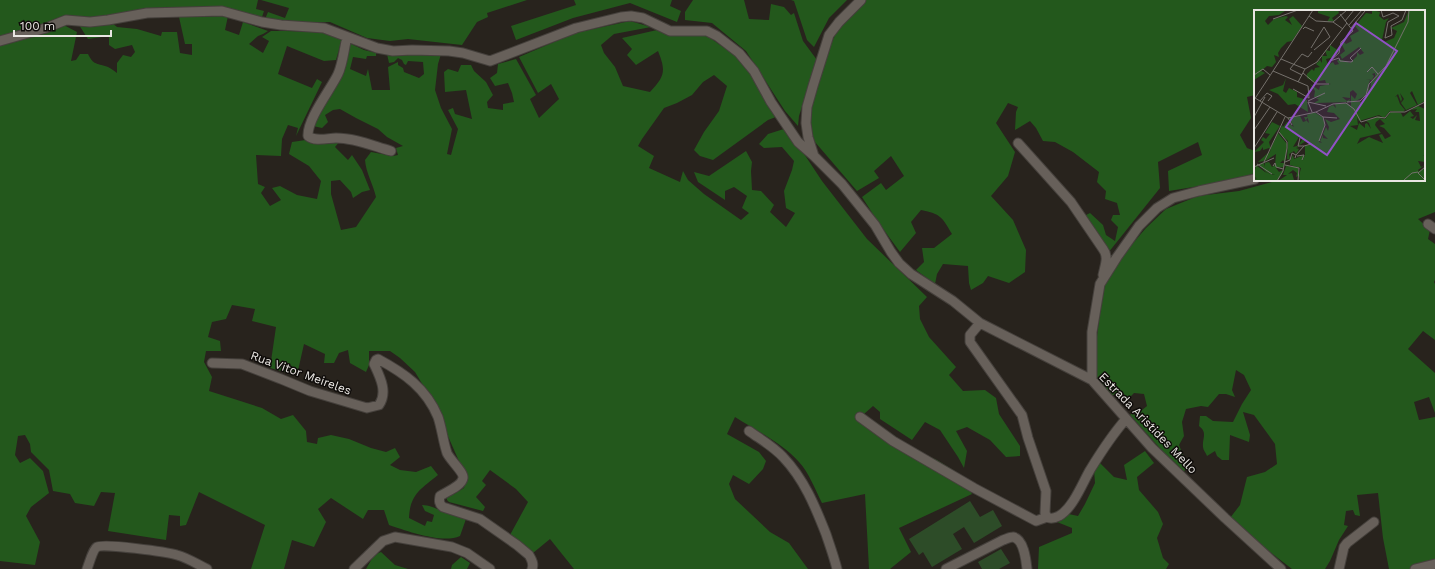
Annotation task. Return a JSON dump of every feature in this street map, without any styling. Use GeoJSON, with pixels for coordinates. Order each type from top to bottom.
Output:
{"type":"FeatureCollection","features":[{"type":"Feature","properties":{"kind":"street","name":"Estrada Aristides Mello"},"geometry":{"type":"LineString","coordinates":[[861,0],[839,22],[830,35],[813,86],[807,107],[806,123],[808,137],[814,156],[842,184],[875,225],[899,263],[911,274],[953,301],[980,323],[1092,380],[1152,448],[1281,569]]}},
{"type":"Feature","properties":{"kind":"street"},"geometry":{"type":"LineString","coordinates":[[0,41],[46,28],[66,20],[90,22],[147,14],[222,11],[281,25],[324,28],[377,48],[393,51],[449,51],[463,53],[490,61],[576,28],[631,16],[643,18],[670,31],[707,31],[717,36],[739,53],[754,71],[771,102],[798,142],[814,156]]}},
{"type":"Feature","properties":{"kind":"street"},"geometry":{"type":"LineString","coordinates":[[347,37],[338,74],[315,114],[308,132],[308,136],[314,139],[349,139],[391,151]]}},
{"type":"Feature","properties":{"kind":"street"},"geometry":{"type":"LineString","coordinates":[[1018,143],[1071,202],[1106,253],[1107,259],[1100,284],[1092,332],[1092,380]]}},
{"type":"Feature","properties":{"kind":"street"},"geometry":{"type":"LineString","coordinates":[[1100,284],[1139,226],[1157,208],[1173,198],[1199,191],[1254,180]]}},
{"type":"Feature","properties":{"kind":"street"},"geometry":{"type":"LineString","coordinates":[[980,323],[970,335],[970,342],[1022,415],[1028,438],[1046,491],[1045,513],[1047,517]]}},
{"type":"Feature","properties":{"kind":"street","name":"Rua Vitor Meireles"},"geometry":{"type":"LineString","coordinates":[[212,363],[242,364],[281,378],[310,391],[367,408],[379,405],[383,397],[381,379],[374,364],[376,360],[378,359],[397,369],[417,385],[426,398],[437,417],[447,453],[452,462],[463,474],[463,478],[460,483],[440,496],[440,504],[443,507],[480,519],[490,526],[529,555],[532,561],[532,569]]}},
{"type":"Feature","properties":{"kind":"street"},"geometry":{"type":"LineString","coordinates":[[860,417],[893,441],[974,488],[1036,521],[1047,517],[1050,518],[1059,516],[1067,508],[1078,493],[1113,434],[1126,419]]}},
{"type":"Feature","properties":{"kind":"street"},"geometry":{"type":"LineString","coordinates":[[749,432],[783,456],[803,482],[814,503],[835,559],[837,569]]}},
{"type":"Feature","properties":{"kind":"street"},"geometry":{"type":"LineString","coordinates":[[1339,569],[1344,547],[1374,522]]}},
{"type":"Feature","properties":{"kind":"street"},"geometry":{"type":"LineString","coordinates":[[354,569],[383,541],[395,537],[452,547],[467,553],[490,569]]}},
{"type":"Feature","properties":{"kind":"street"},"geometry":{"type":"LineString","coordinates":[[946,569],[1011,537],[1016,539],[1022,546],[1026,555],[1027,569]]}},
{"type":"Feature","properties":{"kind":"street"},"geometry":{"type":"LineString","coordinates":[[87,569],[95,549],[100,546],[130,548],[174,554],[187,558],[207,569]]}},
{"type":"Feature","properties":{"kind":"street"},"geometry":{"type":"LineString","coordinates":[[1415,569],[1435,564]]}},
{"type":"Feature","properties":{"kind":"green space"},"geometry":{"type":"Polygon","coordinates":[[[0,0],[258,0],[256,9],[264,11],[260,23],[227,11],[141,13],[102,22],[57,18],[11,39],[0,41],[0,0]]]}},
{"type":"Feature","properties":{"kind":"green space"},"geometry":{"type":"Polygon","coordinates":[[[261,0],[527,0],[487,13],[488,17],[477,22],[462,45],[408,39],[390,41],[367,38],[330,22],[263,24],[268,12],[285,18],[289,8],[261,0]]]}},
{"type":"Feature","properties":{"kind":"green space"},"geometry":{"type":"Polygon","coordinates":[[[574,0],[672,0],[670,6],[681,11],[677,22],[630,3],[573,18],[516,40],[511,26],[576,5],[574,0]]]}},
{"type":"Feature","properties":{"kind":"green space"},"geometry":{"type":"Polygon","coordinates":[[[693,0],[744,0],[749,19],[769,20],[771,4],[784,7],[791,15],[794,13],[803,41],[817,60],[799,116],[798,126],[785,111],[746,51],[712,23],[685,20],[685,12],[693,0]]]}},
{"type":"Feature","properties":{"kind":"green space"},"geometry":{"type":"Polygon","coordinates":[[[791,0],[847,0],[829,18],[814,47],[807,40],[794,1],[791,0]]]}},
{"type":"Feature","properties":{"kind":"green space"},"geometry":{"type":"Polygon","coordinates":[[[865,0],[1435,0],[1435,212],[1418,219],[1430,230],[1428,239],[1435,244],[1435,340],[1423,331],[1408,349],[1435,373],[1435,413],[1429,397],[1414,402],[1419,420],[1435,417],[1435,569],[1389,569],[1383,538],[1378,493],[1357,495],[1360,516],[1355,515],[1353,510],[1346,511],[1344,525],[1348,526],[1339,540],[1325,569],[1292,569],[1243,531],[1230,518],[1240,505],[1247,477],[1265,472],[1277,464],[1275,444],[1254,415],[1243,412],[1250,435],[1249,442],[1230,435],[1229,460],[1222,460],[1217,456],[1215,451],[1207,456],[1203,449],[1204,433],[1199,426],[1200,416],[1206,416],[1213,421],[1233,422],[1251,390],[1244,375],[1236,370],[1232,390],[1235,397],[1226,394],[1219,394],[1208,407],[1201,406],[1186,409],[1182,422],[1184,436],[1179,445],[1187,465],[1183,474],[1130,415],[1136,415],[1147,406],[1144,394],[1134,393],[1128,399],[1121,390],[1110,397],[1094,378],[1095,353],[1103,286],[1121,257],[1146,228],[1166,209],[1198,196],[1239,191],[1275,181],[1425,181],[1425,10],[1254,10],[1254,95],[1247,97],[1251,118],[1240,135],[1247,148],[1254,151],[1254,173],[1230,181],[1169,191],[1168,171],[1202,155],[1198,142],[1158,162],[1160,188],[1108,253],[1084,216],[1090,213],[1103,225],[1106,235],[1115,241],[1118,227],[1111,220],[1113,215],[1120,215],[1117,203],[1105,199],[1106,191],[1097,182],[1099,172],[1073,152],[1055,142],[1043,141],[1036,128],[1030,121],[1015,130],[1016,112],[1018,107],[1008,103],[996,123],[1015,152],[1008,176],[991,196],[1013,220],[1026,250],[1025,272],[1009,283],[988,276],[983,283],[971,290],[968,266],[943,264],[937,274],[935,284],[916,270],[924,262],[922,248],[934,248],[952,234],[940,217],[933,213],[921,210],[911,222],[916,233],[900,252],[862,197],[881,183],[886,190],[904,176],[891,156],[874,171],[879,178],[857,191],[815,142],[806,118],[822,64],[840,24],[865,0]]]}},
{"type":"Feature","properties":{"kind":"green space"},"geometry":{"type":"Polygon","coordinates":[[[228,16],[225,30],[239,35],[243,22],[268,31],[258,36],[249,44],[263,53],[269,41],[262,37],[271,31],[324,32],[342,39],[336,60],[324,61],[287,46],[278,74],[312,88],[317,79],[322,82],[296,136],[298,128],[288,125],[282,139],[281,156],[256,155],[258,184],[265,187],[261,193],[270,206],[281,200],[272,188],[280,186],[297,195],[317,199],[321,181],[309,166],[289,154],[292,142],[319,138],[340,141],[335,147],[348,160],[352,155],[362,170],[370,190],[362,192],[353,198],[351,192],[340,180],[331,181],[331,194],[341,230],[356,227],[376,197],[365,160],[371,152],[393,156],[398,155],[396,148],[403,146],[387,137],[378,129],[340,109],[333,110],[325,115],[328,122],[322,128],[313,126],[347,42],[364,50],[376,53],[376,56],[367,56],[366,59],[353,57],[350,69],[366,76],[368,69],[372,90],[390,90],[388,67],[398,62],[398,65],[403,68],[404,72],[419,78],[424,74],[423,62],[408,61],[406,65],[398,58],[394,62],[389,63],[387,54],[441,54],[438,64],[435,90],[441,108],[452,129],[447,154],[451,155],[458,129],[448,110],[453,108],[455,114],[472,119],[466,90],[445,92],[444,72],[448,69],[458,72],[461,65],[471,65],[474,71],[486,82],[493,95],[487,102],[488,108],[503,110],[503,104],[514,102],[508,83],[495,86],[490,78],[497,73],[498,64],[516,59],[536,95],[530,99],[539,118],[559,99],[551,84],[538,93],[519,57],[575,33],[630,21],[651,27],[614,34],[601,45],[604,53],[615,67],[623,86],[650,92],[659,82],[663,73],[658,51],[636,65],[627,55],[632,49],[622,38],[657,30],[706,35],[740,59],[781,115],[768,120],[713,160],[700,156],[694,150],[704,132],[719,111],[727,86],[714,75],[703,82],[692,95],[664,108],[642,139],[638,146],[654,156],[649,168],[680,182],[683,171],[688,180],[704,194],[741,220],[749,213],[742,208],[747,196],[734,187],[725,191],[725,200],[698,182],[694,172],[709,176],[746,151],[752,162],[752,190],[761,191],[774,205],[770,212],[786,227],[795,213],[786,208],[784,191],[794,161],[782,147],[764,148],[759,144],[768,134],[787,128],[822,181],[867,239],[927,297],[919,306],[920,319],[929,337],[956,367],[949,375],[963,391],[985,390],[996,398],[999,414],[1020,446],[1020,456],[1006,457],[990,440],[967,427],[956,431],[967,451],[964,468],[940,430],[925,422],[912,440],[880,419],[880,412],[873,406],[864,414],[913,449],[937,460],[961,475],[972,494],[899,528],[911,552],[890,569],[869,569],[865,494],[822,503],[806,471],[792,455],[769,438],[735,417],[727,434],[759,452],[766,461],[763,469],[749,484],[733,475],[729,484],[735,499],[770,532],[789,543],[808,569],[574,569],[550,539],[533,553],[510,535],[528,502],[516,489],[490,470],[482,481],[486,485],[476,497],[485,507],[483,511],[449,502],[447,500],[447,498],[464,488],[466,477],[432,400],[415,372],[400,358],[390,351],[369,351],[369,365],[366,372],[350,363],[348,350],[339,353],[334,363],[324,363],[325,354],[304,344],[297,375],[270,368],[276,327],[252,321],[255,309],[232,305],[226,319],[212,322],[208,337],[220,341],[221,351],[206,351],[204,362],[212,377],[209,391],[262,408],[281,419],[293,415],[306,431],[307,442],[317,444],[318,438],[331,435],[349,439],[386,452],[395,448],[400,457],[390,465],[400,470],[416,472],[431,466],[438,475],[422,488],[414,498],[409,518],[425,526],[427,521],[432,522],[434,515],[425,511],[422,505],[456,515],[466,519],[460,536],[453,538],[434,538],[389,525],[384,510],[368,510],[363,519],[331,498],[318,509],[326,522],[314,547],[292,540],[284,569],[251,569],[265,525],[199,492],[186,525],[180,526],[180,516],[169,515],[166,540],[108,531],[115,493],[101,492],[94,506],[75,503],[70,494],[53,491],[49,470],[31,452],[30,444],[25,435],[18,436],[15,455],[20,463],[30,458],[43,471],[49,493],[31,507],[26,516],[40,542],[35,565],[0,561],[0,45],[12,43],[58,22],[77,32],[71,61],[76,60],[80,54],[88,54],[91,60],[95,63],[108,67],[117,73],[117,63],[123,55],[131,57],[135,52],[132,45],[115,49],[109,45],[109,36],[88,39],[79,25],[100,26],[112,23],[117,27],[137,29],[161,36],[162,32],[177,32],[180,53],[192,55],[192,44],[185,44],[179,17],[228,16]]]}},
{"type":"Feature","properties":{"kind":"green space"},"geometry":{"type":"Polygon","coordinates":[[[1145,451],[1154,463],[1137,477],[1139,490],[1158,512],[1163,524],[1157,538],[1163,558],[1169,564],[1166,569],[1038,569],[1039,547],[1072,533],[1072,528],[1057,522],[1064,513],[1078,516],[1095,483],[1094,470],[1100,463],[1114,477],[1127,480],[1124,465],[1145,451]]]}},
{"type":"Feature","properties":{"kind":"green space"},"geometry":{"type":"Polygon","coordinates":[[[970,501],[980,517],[993,510],[1002,526],[974,543],[964,527],[953,534],[962,549],[932,567],[923,552],[919,555],[909,539],[970,501]]]}},
{"type":"Feature","properties":{"kind":"green space"},"geometry":{"type":"Polygon","coordinates":[[[1001,549],[1010,563],[999,569],[982,569],[978,562],[1001,549]]]}},
{"type":"Feature","properties":{"kind":"green space"},"geometry":{"type":"Polygon","coordinates":[[[381,552],[395,565],[408,569],[366,569],[374,555],[381,552]]]}},
{"type":"Feature","properties":{"kind":"green space"},"geometry":{"type":"Polygon","coordinates":[[[461,557],[470,563],[467,569],[451,569],[452,565],[461,557]]]}}]}
